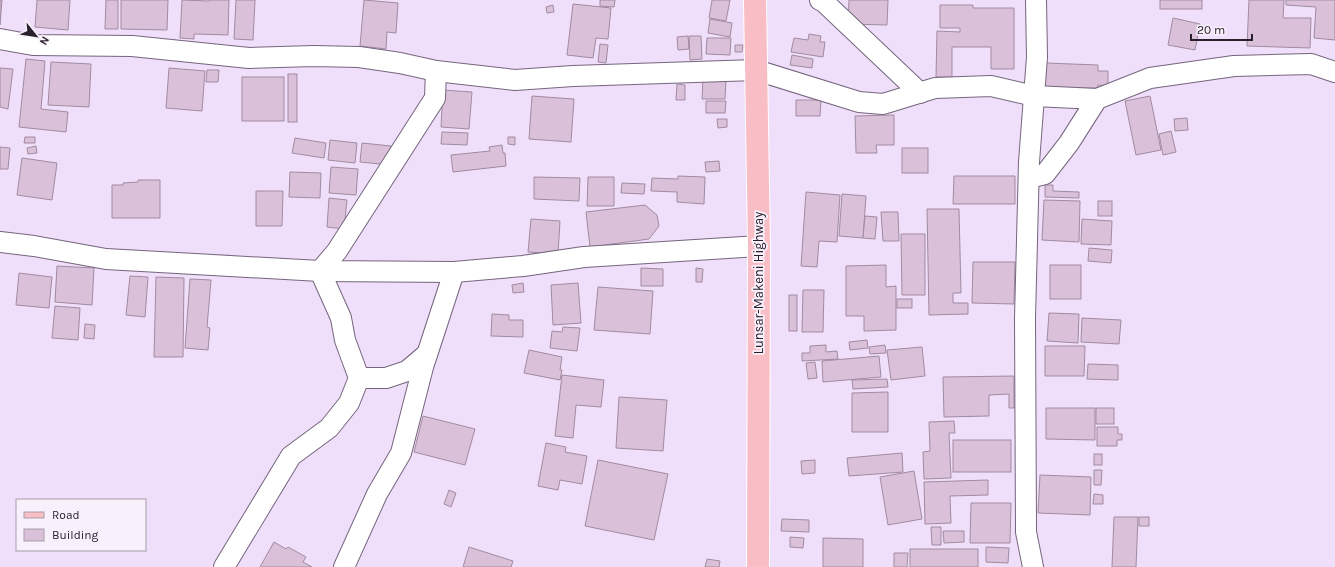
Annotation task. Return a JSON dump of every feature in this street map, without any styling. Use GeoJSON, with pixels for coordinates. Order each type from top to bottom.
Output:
{"type":"FeatureCollection","features":[{"type":"Feature","properties":{"kind":"main road","name":"Lunsar-Makeni Highway"},"geometry":{"type":"LineString","coordinates":[[755,0],[759,246],[758,567]]}},
{"type":"Feature","properties":{"kind":"street"},"geometry":{"type":"LineString","coordinates":[[820,0],[824,2],[920,93]]}},
{"type":"Feature","properties":{"kind":"street"},"geometry":{"type":"LineString","coordinates":[[1033,567],[1026,532],[1024,318],[1029,178],[1037,57],[1036,0]]}},
{"type":"Feature","properties":{"kind":"street"},"geometry":{"type":"LineString","coordinates":[[0,39],[33,45],[132,46],[249,58],[314,56],[359,57],[400,63],[436,71],[515,80],[573,76],[756,70],[859,102],[883,104],[935,88],[991,86],[1034,96],[1097,99],[1150,78],[1234,66],[1311,64],[1335,72]]}},
{"type":"Feature","properties":{"kind":"street"},"geometry":{"type":"LineString","coordinates":[[320,271],[337,251],[435,98],[436,71]]}},
{"type":"Feature","properties":{"kind":"street"},"geometry":{"type":"LineString","coordinates":[[1029,178],[1045,174],[1069,144],[1097,99]]}},
{"type":"Feature","properties":{"kind":"street"},"geometry":{"type":"LineString","coordinates":[[0,242],[34,246],[106,259],[320,271],[454,272],[523,266],[584,257],[759,246]]}},
{"type":"Feature","properties":{"kind":"street"},"geometry":{"type":"LineString","coordinates":[[224,567],[291,456],[329,428],[349,403],[359,378],[345,340],[341,318],[320,271]]}},
{"type":"Feature","properties":{"kind":"street"},"geometry":{"type":"LineString","coordinates":[[344,567],[377,494],[401,454],[427,354],[454,272]]}},
{"type":"Feature","properties":{"kind":"street"},"geometry":{"type":"LineString","coordinates":[[359,378],[386,378],[407,371],[427,354]]}},
{"type":"Feature","properties":{"kind":"building"},"geometry":{"type":"Polygon","coordinates":[[[0,0],[2,0],[0,25],[0,0]]]}},
{"type":"Feature","properties":{"kind":"building"},"geometry":{"type":"Polygon","coordinates":[[[37,0],[70,0],[68,30],[35,27],[37,0]]]}},
{"type":"Feature","properties":{"kind":"building"},"geometry":{"type":"Polygon","coordinates":[[[106,0],[118,0],[118,29],[105,29],[106,0]]]}},
{"type":"Feature","properties":{"kind":"building"},"geometry":{"type":"Polygon","coordinates":[[[121,0],[168,0],[167,30],[121,29],[121,0]]]}},
{"type":"Feature","properties":{"kind":"building"},"geometry":{"type":"Polygon","coordinates":[[[182,0],[229,0],[228,35],[194,34],[194,39],[180,38],[182,0]]]}},
{"type":"Feature","properties":{"kind":"building"},"geometry":{"type":"Polygon","coordinates":[[[236,0],[255,0],[253,40],[234,39],[236,0]]]}},
{"type":"Feature","properties":{"kind":"building"},"geometry":{"type":"Polygon","coordinates":[[[364,0],[398,3],[396,33],[387,32],[386,49],[360,46],[364,0]]]}},
{"type":"Feature","properties":{"kind":"building"},"geometry":{"type":"Polygon","coordinates":[[[600,0],[615,0],[614,7],[600,6],[600,0]]]}},
{"type":"Feature","properties":{"kind":"building"},"geometry":{"type":"Polygon","coordinates":[[[712,0],[730,0],[726,21],[709,18],[712,0]]]}},
{"type":"Feature","properties":{"kind":"building"},"geometry":{"type":"Polygon","coordinates":[[[849,0],[888,0],[887,25],[848,24],[849,0]]]}},
{"type":"Feature","properties":{"kind":"building"},"geometry":{"type":"Polygon","coordinates":[[[1160,0],[1202,0],[1202,9],[1160,9],[1160,0]]]}},
{"type":"Feature","properties":{"kind":"building"},"geometry":{"type":"Polygon","coordinates":[[[1249,0],[1284,0],[1283,18],[1311,18],[1310,48],[1247,46],[1249,0]]]}},
{"type":"Feature","properties":{"kind":"building"},"geometry":{"type":"Polygon","coordinates":[[[1286,0],[1335,0],[1335,40],[1314,38],[1316,7],[1286,5],[1286,0]]]}},
{"type":"Feature","properties":{"kind":"building"},"geometry":{"type":"Polygon","coordinates":[[[573,4],[611,8],[608,39],[596,38],[593,58],[567,55],[573,4]]]}},
{"type":"Feature","properties":{"kind":"building"},"geometry":{"type":"Polygon","coordinates":[[[553,5],[554,12],[547,13],[546,7],[553,5]]]}},
{"type":"Feature","properties":{"kind":"building"},"geometry":{"type":"Polygon","coordinates":[[[940,5],[973,5],[973,8],[1014,8],[1014,69],[991,69],[991,47],[952,47],[952,77],[936,77],[937,31],[960,32],[960,28],[940,28],[940,5]]]}},
{"type":"Feature","properties":{"kind":"building"},"geometry":{"type":"Polygon","coordinates":[[[1173,18],[1200,24],[1195,50],[1168,45],[1173,18]]]}},
{"type":"Feature","properties":{"kind":"building"},"geometry":{"type":"Polygon","coordinates":[[[710,19],[732,23],[730,37],[708,33],[710,19]]]}},
{"type":"Feature","properties":{"kind":"building"},"geometry":{"type":"Polygon","coordinates":[[[809,34],[821,36],[820,42],[825,42],[823,57],[791,52],[794,38],[808,40],[809,34]]]}},
{"type":"Feature","properties":{"kind":"building"},"geometry":{"type":"Polygon","coordinates":[[[688,36],[689,49],[678,50],[677,37],[688,36]]]}},
{"type":"Feature","properties":{"kind":"building"},"geometry":{"type":"Polygon","coordinates":[[[689,36],[701,36],[702,59],[690,60],[689,36]]]}},
{"type":"Feature","properties":{"kind":"building"},"geometry":{"type":"Polygon","coordinates":[[[707,38],[731,38],[730,55],[706,54],[707,38]]]}},
{"type":"Feature","properties":{"kind":"building"},"geometry":{"type":"Polygon","coordinates":[[[600,44],[608,45],[606,63],[598,62],[600,44]]]}},
{"type":"Feature","properties":{"kind":"building"},"geometry":{"type":"Polygon","coordinates":[[[735,45],[743,45],[742,52],[735,52],[735,45]]]}},
{"type":"Feature","properties":{"kind":"building"},"geometry":{"type":"Polygon","coordinates":[[[792,55],[813,59],[812,68],[790,65],[792,55]]]}},
{"type":"Feature","properties":{"kind":"building"},"geometry":{"type":"Polygon","coordinates":[[[26,59],[45,61],[41,109],[68,112],[66,132],[19,127],[26,59]]]}},
{"type":"Feature","properties":{"kind":"building"},"geometry":{"type":"Polygon","coordinates":[[[51,62],[91,64],[89,107],[48,105],[51,62]]]}},
{"type":"Feature","properties":{"kind":"building"},"geometry":{"type":"Polygon","coordinates":[[[1046,63],[1098,65],[1098,71],[1108,71],[1108,86],[1098,85],[1097,88],[1045,88],[1046,63]]]}},
{"type":"Feature","properties":{"kind":"building"},"geometry":{"type":"Polygon","coordinates":[[[0,68],[13,69],[8,109],[0,107],[0,68]]]}},
{"type":"Feature","properties":{"kind":"building"},"geometry":{"type":"Polygon","coordinates":[[[169,68],[205,71],[202,111],[166,108],[169,68]]]}},
{"type":"Feature","properties":{"kind":"building"},"geometry":{"type":"Polygon","coordinates":[[[207,70],[219,70],[218,82],[206,82],[207,70]]]}},
{"type":"Feature","properties":{"kind":"building"},"geometry":{"type":"Polygon","coordinates":[[[288,74],[297,74],[297,122],[288,122],[288,74]]]}},
{"type":"Feature","properties":{"kind":"building"},"geometry":{"type":"Polygon","coordinates":[[[242,77],[284,77],[284,121],[242,121],[242,77]]]}},
{"type":"Feature","properties":{"kind":"building"},"geometry":{"type":"Polygon","coordinates":[[[703,79],[726,79],[725,99],[702,99],[703,79]]]}},
{"type":"Feature","properties":{"kind":"building"},"geometry":{"type":"Polygon","coordinates":[[[677,84],[685,85],[685,100],[676,100],[677,84]]]}},
{"type":"Feature","properties":{"kind":"building"},"geometry":{"type":"Polygon","coordinates":[[[443,90],[472,92],[469,129],[441,127],[443,90]]]}},
{"type":"Feature","properties":{"kind":"building"},"geometry":{"type":"Polygon","coordinates":[[[532,96],[574,99],[571,142],[529,139],[532,96]]]}},
{"type":"Feature","properties":{"kind":"building"},"geometry":{"type":"Polygon","coordinates":[[[1150,96],[1161,150],[1136,155],[1125,101],[1150,96]]]}},
{"type":"Feature","properties":{"kind":"building"},"geometry":{"type":"Polygon","coordinates":[[[796,100],[821,100],[820,116],[796,116],[796,100]]]}},
{"type":"Feature","properties":{"kind":"building"},"geometry":{"type":"Polygon","coordinates":[[[706,101],[726,101],[725,113],[706,113],[706,101]]]}},
{"type":"Feature","properties":{"kind":"building"},"geometry":{"type":"Polygon","coordinates":[[[894,115],[894,145],[876,145],[877,153],[856,153],[855,116],[894,115]]]}},
{"type":"Feature","properties":{"kind":"building"},"geometry":{"type":"Polygon","coordinates":[[[1187,118],[1188,130],[1175,131],[1174,119],[1187,118]]]}},
{"type":"Feature","properties":{"kind":"building"},"geometry":{"type":"Polygon","coordinates":[[[717,119],[727,119],[727,127],[718,128],[717,119]]]}},
{"type":"Feature","properties":{"kind":"building"},"geometry":{"type":"Polygon","coordinates":[[[1171,131],[1176,152],[1163,155],[1159,134],[1171,131]]]}},
{"type":"Feature","properties":{"kind":"building"},"geometry":{"type":"Polygon","coordinates":[[[442,132],[468,133],[467,145],[441,144],[442,132]]]}},
{"type":"Feature","properties":{"kind":"building"},"geometry":{"type":"Polygon","coordinates":[[[25,137],[35,137],[35,143],[24,143],[25,137]]]}},
{"type":"Feature","properties":{"kind":"building"},"geometry":{"type":"Polygon","coordinates":[[[508,137],[515,137],[515,145],[508,144],[508,137]]]}},
{"type":"Feature","properties":{"kind":"building"},"geometry":{"type":"Polygon","coordinates":[[[295,138],[326,143],[324,158],[292,153],[295,138]]]}},
{"type":"Feature","properties":{"kind":"building"},"geometry":{"type":"Polygon","coordinates":[[[330,140],[357,143],[355,163],[328,160],[330,140]]]}},
{"type":"Feature","properties":{"kind":"building"},"geometry":{"type":"Polygon","coordinates":[[[362,143],[391,146],[389,165],[360,162],[362,143]]]}},
{"type":"Feature","properties":{"kind":"building"},"geometry":{"type":"Polygon","coordinates":[[[502,145],[503,153],[505,153],[506,166],[453,172],[451,155],[490,151],[489,147],[502,145]]]}},
{"type":"Feature","properties":{"kind":"building"},"geometry":{"type":"Polygon","coordinates":[[[36,146],[37,153],[28,154],[27,148],[36,146]]]}},
{"type":"Feature","properties":{"kind":"building"},"geometry":{"type":"Polygon","coordinates":[[[0,147],[10,148],[8,169],[0,169],[0,147]]]}},
{"type":"Feature","properties":{"kind":"building"},"geometry":{"type":"Polygon","coordinates":[[[902,148],[928,148],[928,173],[902,173],[902,148]]]}},
{"type":"Feature","properties":{"kind":"building"},"geometry":{"type":"Polygon","coordinates":[[[22,158],[57,163],[52,200],[17,195],[22,158]]]}},
{"type":"Feature","properties":{"kind":"building"},"geometry":{"type":"Polygon","coordinates":[[[719,161],[720,171],[706,172],[705,162],[719,161]]]}},
{"type":"Feature","properties":{"kind":"building"},"geometry":{"type":"Polygon","coordinates":[[[331,167],[358,169],[356,195],[329,193],[331,167]]]}},
{"type":"Feature","properties":{"kind":"building"},"geometry":{"type":"Polygon","coordinates":[[[290,172],[321,173],[320,198],[289,197],[290,172]]]}},
{"type":"Feature","properties":{"kind":"building"},"geometry":{"type":"Polygon","coordinates":[[[678,176],[705,177],[704,204],[677,202],[677,192],[651,191],[652,178],[678,179],[678,176]]]}},
{"type":"Feature","properties":{"kind":"building"},"geometry":{"type":"Polygon","coordinates":[[[954,176],[1015,176],[1015,204],[953,204],[954,176]]]}},
{"type":"Feature","properties":{"kind":"building"},"geometry":{"type":"Polygon","coordinates":[[[534,177],[580,178],[579,201],[534,199],[534,177]]]}},
{"type":"Feature","properties":{"kind":"building"},"geometry":{"type":"Polygon","coordinates":[[[588,177],[614,177],[614,206],[587,206],[588,177]]]}},
{"type":"Feature","properties":{"kind":"building"},"geometry":{"type":"Polygon","coordinates":[[[138,180],[160,180],[160,218],[112,218],[112,185],[123,185],[123,183],[138,182],[138,180]]]}},
{"type":"Feature","properties":{"kind":"building"},"geometry":{"type":"Polygon","coordinates":[[[622,183],[645,184],[644,194],[621,193],[622,183]]]}},
{"type":"Feature","properties":{"kind":"building"},"geometry":{"type":"Polygon","coordinates":[[[1045,185],[1053,185],[1053,191],[1079,192],[1079,198],[1045,197],[1045,185]]]}},
{"type":"Feature","properties":{"kind":"building"},"geometry":{"type":"Polygon","coordinates":[[[256,191],[283,191],[282,226],[256,226],[256,191]]]}},
{"type":"Feature","properties":{"kind":"building"},"geometry":{"type":"Polygon","coordinates":[[[806,192],[840,195],[837,242],[819,241],[817,267],[801,266],[806,192]]]}},
{"type":"Feature","properties":{"kind":"building"},"geometry":{"type":"Polygon","coordinates":[[[842,194],[866,196],[863,238],[839,236],[842,194]]]}},
{"type":"Feature","properties":{"kind":"building"},"geometry":{"type":"Polygon","coordinates":[[[329,198],[347,200],[344,229],[327,227],[329,198]]]}},
{"type":"Feature","properties":{"kind":"building"},"geometry":{"type":"Polygon","coordinates":[[[1044,200],[1080,201],[1079,242],[1042,240],[1044,200]]]}},
{"type":"Feature","properties":{"kind":"building"},"geometry":{"type":"Polygon","coordinates":[[[1098,201],[1112,201],[1112,216],[1098,216],[1098,201]]]}},
{"type":"Feature","properties":{"kind":"building"},"geometry":{"type":"Polygon","coordinates":[[[645,205],[657,215],[659,226],[649,239],[590,247],[586,212],[645,205]]]}},
{"type":"Feature","properties":{"kind":"building"},"geometry":{"type":"Polygon","coordinates":[[[927,209],[959,209],[961,293],[953,293],[953,303],[968,303],[968,314],[929,315],[927,209]]]}},
{"type":"Feature","properties":{"kind":"building"},"geometry":{"type":"Polygon","coordinates":[[[881,212],[898,212],[899,241],[883,241],[881,212]]]}},
{"type":"Feature","properties":{"kind":"building"},"geometry":{"type":"Polygon","coordinates":[[[865,216],[877,217],[875,239],[863,238],[865,216]]]}},
{"type":"Feature","properties":{"kind":"building"},"geometry":{"type":"Polygon","coordinates":[[[531,219],[560,221],[558,254],[528,252],[531,219]]]}},
{"type":"Feature","properties":{"kind":"building"},"geometry":{"type":"Polygon","coordinates":[[[1082,219],[1112,221],[1111,245],[1081,244],[1082,219]]]}},
{"type":"Feature","properties":{"kind":"building"},"geometry":{"type":"Polygon","coordinates":[[[901,234],[925,234],[925,295],[902,295],[901,234]]]}},
{"type":"Feature","properties":{"kind":"building"},"geometry":{"type":"Polygon","coordinates":[[[1089,248],[1112,250],[1111,263],[1088,261],[1089,248]]]}},
{"type":"Feature","properties":{"kind":"building"},"geometry":{"type":"Polygon","coordinates":[[[973,262],[1015,262],[1014,304],[972,303],[973,262]]]}},
{"type":"Feature","properties":{"kind":"building"},"geometry":{"type":"Polygon","coordinates":[[[886,265],[886,287],[896,286],[896,330],[864,331],[864,316],[846,316],[846,266],[886,265]]]}},
{"type":"Feature","properties":{"kind":"building"},"geometry":{"type":"Polygon","coordinates":[[[1050,265],[1081,265],[1081,299],[1050,299],[1050,265]]]}},
{"type":"Feature","properties":{"kind":"building"},"geometry":{"type":"Polygon","coordinates":[[[57,266],[94,268],[92,305],[55,302],[57,266]]]}},
{"type":"Feature","properties":{"kind":"building"},"geometry":{"type":"Polygon","coordinates":[[[641,268],[663,269],[663,286],[641,286],[641,268]]]}},
{"type":"Feature","properties":{"kind":"building"},"geometry":{"type":"Polygon","coordinates":[[[696,268],[703,269],[702,282],[696,282],[696,268]]]}},
{"type":"Feature","properties":{"kind":"building"},"geometry":{"type":"Polygon","coordinates":[[[19,273],[52,277],[49,308],[16,305],[19,273]]]}},
{"type":"Feature","properties":{"kind":"building"},"geometry":{"type":"Polygon","coordinates":[[[130,276],[148,277],[145,317],[126,315],[130,276]]]}},
{"type":"Feature","properties":{"kind":"building"},"geometry":{"type":"Polygon","coordinates":[[[156,277],[184,278],[183,357],[154,357],[156,277]]]}},
{"type":"Feature","properties":{"kind":"building"},"geometry":{"type":"Polygon","coordinates":[[[190,279],[211,280],[207,327],[210,328],[208,350],[185,348],[190,279]]]}},
{"type":"Feature","properties":{"kind":"building"},"geometry":{"type":"Polygon","coordinates":[[[523,283],[524,292],[513,293],[512,285],[523,283]]]}},
{"type":"Feature","properties":{"kind":"building"},"geometry":{"type":"Polygon","coordinates":[[[578,283],[581,323],[553,325],[551,285],[578,283]]]}},
{"type":"Feature","properties":{"kind":"building"},"geometry":{"type":"Polygon","coordinates":[[[598,287],[653,291],[650,334],[594,330],[598,287]]]}},
{"type":"Feature","properties":{"kind":"building"},"geometry":{"type":"Polygon","coordinates":[[[803,290],[824,290],[823,332],[802,332],[803,290]]]}},
{"type":"Feature","properties":{"kind":"building"},"geometry":{"type":"Polygon","coordinates":[[[789,295],[797,295],[797,331],[789,331],[789,295]]]}},
{"type":"Feature","properties":{"kind":"building"},"geometry":{"type":"Polygon","coordinates":[[[897,299],[912,299],[912,308],[897,308],[897,299]]]}},
{"type":"Feature","properties":{"kind":"building"},"geometry":{"type":"Polygon","coordinates":[[[55,306],[80,308],[78,340],[52,338],[55,306]]]}},
{"type":"Feature","properties":{"kind":"building"},"geometry":{"type":"Polygon","coordinates":[[[1049,313],[1079,314],[1078,343],[1047,341],[1049,313]]]}},
{"type":"Feature","properties":{"kind":"building"},"geometry":{"type":"Polygon","coordinates":[[[492,314],[509,315],[509,320],[523,320],[523,337],[491,336],[492,314]]]}},
{"type":"Feature","properties":{"kind":"building"},"geometry":{"type":"Polygon","coordinates":[[[1082,318],[1121,320],[1119,344],[1081,342],[1082,318]]]}},
{"type":"Feature","properties":{"kind":"building"},"geometry":{"type":"Polygon","coordinates":[[[85,324],[95,325],[94,339],[84,338],[85,324]]]}},
{"type":"Feature","properties":{"kind":"building"},"geometry":{"type":"Polygon","coordinates":[[[563,327],[580,328],[577,351],[550,348],[552,331],[562,332],[563,327]]]}},
{"type":"Feature","properties":{"kind":"building"},"geometry":{"type":"Polygon","coordinates":[[[867,340],[868,348],[850,350],[849,342],[867,340]]]}},
{"type":"Feature","properties":{"kind":"building"},"geometry":{"type":"Polygon","coordinates":[[[826,345],[826,352],[837,351],[838,359],[802,361],[802,353],[810,353],[810,346],[826,345]]]}},
{"type":"Feature","properties":{"kind":"building"},"geometry":{"type":"Polygon","coordinates":[[[885,345],[886,353],[870,354],[869,347],[885,345]]]}},
{"type":"Feature","properties":{"kind":"building"},"geometry":{"type":"Polygon","coordinates":[[[1045,346],[1085,346],[1084,376],[1045,376],[1045,346]]]}},
{"type":"Feature","properties":{"kind":"building"},"geometry":{"type":"Polygon","coordinates":[[[922,347],[925,376],[891,380],[887,350],[922,347]]]}},
{"type":"Feature","properties":{"kind":"building"},"geometry":{"type":"Polygon","coordinates":[[[529,350],[562,357],[560,380],[524,373],[529,350]]]}},
{"type":"Feature","properties":{"kind":"building"},"geometry":{"type":"Polygon","coordinates":[[[879,356],[881,377],[823,382],[822,361],[879,356]]]}},
{"type":"Feature","properties":{"kind":"building"},"geometry":{"type":"Polygon","coordinates":[[[815,362],[817,378],[808,379],[806,363],[815,362]]]}},
{"type":"Feature","properties":{"kind":"building"},"geometry":{"type":"Polygon","coordinates":[[[1088,364],[1118,365],[1118,380],[1087,379],[1088,364]]]}},
{"type":"Feature","properties":{"kind":"building"},"geometry":{"type":"Polygon","coordinates":[[[562,375],[604,380],[601,407],[576,405],[573,438],[555,436],[562,375]]]}},
{"type":"Feature","properties":{"kind":"building"},"geometry":{"type":"Polygon","coordinates":[[[1014,376],[1014,408],[1009,408],[1009,394],[989,395],[989,416],[944,417],[943,377],[1014,376]]]}},
{"type":"Feature","properties":{"kind":"building"},"geometry":{"type":"Polygon","coordinates":[[[887,379],[888,387],[853,389],[852,380],[887,379]]]}},
{"type":"Feature","properties":{"kind":"building"},"geometry":{"type":"Polygon","coordinates":[[[888,392],[888,432],[852,432],[852,393],[888,392]]]}},
{"type":"Feature","properties":{"kind":"building"},"geometry":{"type":"Polygon","coordinates":[[[619,397],[667,400],[663,451],[616,448],[619,397]]]}},
{"type":"Feature","properties":{"kind":"building"},"geometry":{"type":"Polygon","coordinates":[[[1046,408],[1095,408],[1095,440],[1046,439],[1046,408]]]}},
{"type":"Feature","properties":{"kind":"building"},"geometry":{"type":"Polygon","coordinates":[[[1096,408],[1114,408],[1114,424],[1096,424],[1096,408]]]}},
{"type":"Feature","properties":{"kind":"building"},"geometry":{"type":"Polygon","coordinates":[[[423,416],[475,429],[465,465],[414,452],[423,416]]]}},
{"type":"Feature","properties":{"kind":"building"},"geometry":{"type":"Polygon","coordinates":[[[954,421],[955,433],[949,433],[951,478],[924,479],[923,452],[930,451],[929,422],[954,421]]]}},
{"type":"Feature","properties":{"kind":"building"},"geometry":{"type":"Polygon","coordinates":[[[1097,427],[1118,427],[1118,434],[1122,434],[1122,440],[1117,440],[1117,446],[1097,446],[1097,427]]]}},
{"type":"Feature","properties":{"kind":"building"},"geometry":{"type":"Polygon","coordinates":[[[953,440],[1011,440],[1011,472],[953,472],[953,440]]]}},
{"type":"Feature","properties":{"kind":"building"},"geometry":{"type":"Polygon","coordinates":[[[546,443],[566,447],[565,452],[587,456],[582,484],[560,480],[558,490],[538,486],[546,443]]]}},
{"type":"Feature","properties":{"kind":"building"},"geometry":{"type":"Polygon","coordinates":[[[902,453],[903,472],[849,476],[847,458],[902,453]]]}},
{"type":"Feature","properties":{"kind":"building"},"geometry":{"type":"Polygon","coordinates":[[[1094,454],[1102,454],[1102,465],[1094,465],[1094,454]]]}},
{"type":"Feature","properties":{"kind":"building"},"geometry":{"type":"Polygon","coordinates":[[[598,460],[668,474],[654,540],[585,526],[598,460]]]}},
{"type":"Feature","properties":{"kind":"building"},"geometry":{"type":"Polygon","coordinates":[[[815,460],[815,473],[802,474],[801,461],[815,460]]]}},
{"type":"Feature","properties":{"kind":"building"},"geometry":{"type":"Polygon","coordinates":[[[1094,470],[1102,470],[1101,485],[1094,485],[1094,470]]]}},
{"type":"Feature","properties":{"kind":"building"},"geometry":{"type":"Polygon","coordinates":[[[914,471],[922,519],[888,525],[880,477],[914,471]]]}},
{"type":"Feature","properties":{"kind":"building"},"geometry":{"type":"Polygon","coordinates":[[[1040,475],[1091,477],[1090,515],[1038,513],[1040,475]]]}},
{"type":"Feature","properties":{"kind":"building"},"geometry":{"type":"Polygon","coordinates":[[[988,480],[988,495],[950,496],[951,523],[925,524],[924,482],[988,480]]]}},
{"type":"Feature","properties":{"kind":"building"},"geometry":{"type":"Polygon","coordinates":[[[449,490],[456,493],[451,507],[444,504],[449,490]]]}},
{"type":"Feature","properties":{"kind":"building"},"geometry":{"type":"Polygon","coordinates":[[[1094,494],[1103,495],[1103,504],[1093,504],[1094,494]]]}},
{"type":"Feature","properties":{"kind":"building"},"geometry":{"type":"Polygon","coordinates":[[[971,503],[1011,503],[1010,543],[970,543],[971,503]]]}},
{"type":"Feature","properties":{"kind":"building"},"geometry":{"type":"Polygon","coordinates":[[[1114,517],[1138,517],[1136,567],[1112,567],[1114,517]]]}},
{"type":"Feature","properties":{"kind":"building"},"geometry":{"type":"Polygon","coordinates":[[[1139,517],[1149,517],[1149,526],[1139,526],[1139,517]]]}},
{"type":"Feature","properties":{"kind":"building"},"geometry":{"type":"Polygon","coordinates":[[[782,519],[809,520],[809,532],[781,531],[782,519]]]}},
{"type":"Feature","properties":{"kind":"building"},"geometry":{"type":"Polygon","coordinates":[[[931,527],[941,527],[941,545],[932,545],[931,527]]]}},
{"type":"Feature","properties":{"kind":"building"},"geometry":{"type":"Polygon","coordinates":[[[943,531],[964,531],[964,542],[944,543],[943,531]]]}},
{"type":"Feature","properties":{"kind":"building"},"geometry":{"type":"Polygon","coordinates":[[[790,537],[804,538],[803,548],[790,547],[790,537]]]}},
{"type":"Feature","properties":{"kind":"building"},"geometry":{"type":"Polygon","coordinates":[[[823,538],[863,539],[863,567],[823,567],[823,538]]]}},
{"type":"Feature","properties":{"kind":"building"},"geometry":{"type":"Polygon","coordinates":[[[274,542],[286,549],[288,547],[306,557],[303,562],[312,567],[260,567],[274,542]]]}},
{"type":"Feature","properties":{"kind":"building"},"geometry":{"type":"Polygon","coordinates":[[[469,547],[513,561],[511,567],[463,567],[469,547]]]}},
{"type":"Feature","properties":{"kind":"building"},"geometry":{"type":"Polygon","coordinates":[[[986,547],[1009,548],[1008,563],[986,562],[986,547]]]}},
{"type":"Feature","properties":{"kind":"building"},"geometry":{"type":"Polygon","coordinates":[[[910,549],[978,549],[978,567],[910,567],[910,549]]]}},
{"type":"Feature","properties":{"kind":"building"},"geometry":{"type":"Polygon","coordinates":[[[894,553],[908,553],[907,567],[894,567],[894,553]]]}},
{"type":"Feature","properties":{"kind":"building"},"geometry":{"type":"Polygon","coordinates":[[[707,559],[720,561],[719,567],[705,567],[707,559]]]}}]}
